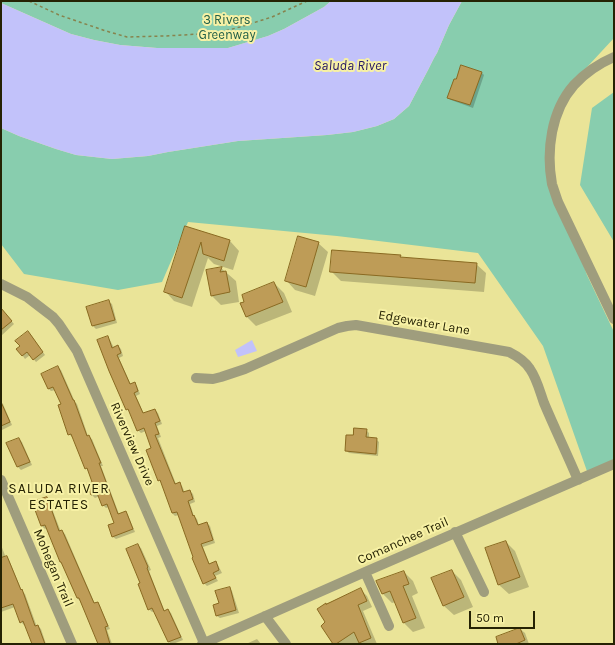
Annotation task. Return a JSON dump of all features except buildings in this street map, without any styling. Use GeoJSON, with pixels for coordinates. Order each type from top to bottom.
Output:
{"type":"FeatureCollection","features":[{"type":"Feature","properties":{"kind":"street"},"geometry":{"type":"LineString","coordinates":[[614,57],[584,76],[574,85],[564,99],[554,124],[550,142],[550,159],[553,185],[558,202],[614,320]]}},
{"type":"Feature","properties":{"kind":"street","name":"Riverview Drive"},"geometry":{"type":"LineString","coordinates":[[1,284],[28,297],[53,317],[76,351],[203,644]]}},
{"type":"Feature","properties":{"kind":"street","name":"Edgewater Lane"},"geometry":{"type":"LineString","coordinates":[[196,378],[213,379],[221,377],[245,369],[338,328],[356,325],[509,352],[524,361],[532,373],[578,480]]}},
{"type":"Feature","properties":{"kind":"street","name":"Comanchee Trail"},"geometry":{"type":"LineString","coordinates":[[203,644],[455,532],[614,464]]}},
{"type":"Feature","properties":{"kind":"street","name":"Mohegan Trail"},"geometry":{"type":"LineString","coordinates":[[1,480],[72,644]]}},
{"type":"Feature","properties":{"kind":"street"},"geometry":{"type":"LineString","coordinates":[[455,532],[484,592]]}},
{"type":"Feature","properties":{"kind":"street"},"geometry":{"type":"LineString","coordinates":[[365,572],[389,626]]}},
{"type":"Feature","properties":{"kind":"street"},"geometry":{"type":"LineString","coordinates":[[265,616],[286,644]]}},
{"type":"Feature","properties":{"kind":"path"},"geometry":{"type":"LineString","coordinates":[[29,1],[59,15],[127,37],[216,33],[272,17],[307,1]]}},
{"type":"Feature","properties":{"kind":"green space","name":"3 Rivers Greenway"},"geometry":{"type":"Polygon","coordinates":[[[1,1],[331,1],[324,7],[284,29],[268,36],[228,48],[157,48],[120,45],[71,34],[1,3],[1,1]]]}},
{"type":"Feature","properties":{"kind":"green space"},"geometry":{"type":"Polygon","coordinates":[[[462,1],[614,1],[614,38],[563,93],[550,170],[587,275],[614,332],[614,464],[588,474],[543,346],[478,253],[337,236],[188,222],[162,282],[118,290],[24,274],[1,244],[1,128],[19,136],[76,155],[112,159],[148,156],[238,141],[353,132],[377,126],[394,119],[409,106],[462,1]]]}},
{"type":"Feature","properties":{"kind":"green space"},"geometry":{"type":"Polygon","coordinates":[[[614,92],[614,242],[580,185],[592,108],[614,92]]]}},
{"type":"Feature","properties":{"kind":"water","name":"Saluda River"},"geometry":{"type":"Polygon","coordinates":[[[331,1],[462,1],[409,106],[394,119],[377,126],[353,132],[238,141],[148,156],[112,159],[76,155],[19,136],[1,128],[1,3],[71,34],[94,40],[120,45],[157,48],[228,48],[268,36],[284,29],[324,7],[331,1]]]}},
{"type":"Feature","properties":{"kind":"water"},"geometry":{"type":"Polygon","coordinates":[[[252,340],[257,351],[238,357],[235,350],[252,340]]]}},
{"type":"Feature","properties":{"kind":"district","name":"SALUDA RIVER ESTATES"},"geometry":{"type":"Point","coordinates":[59,498]}}]}
